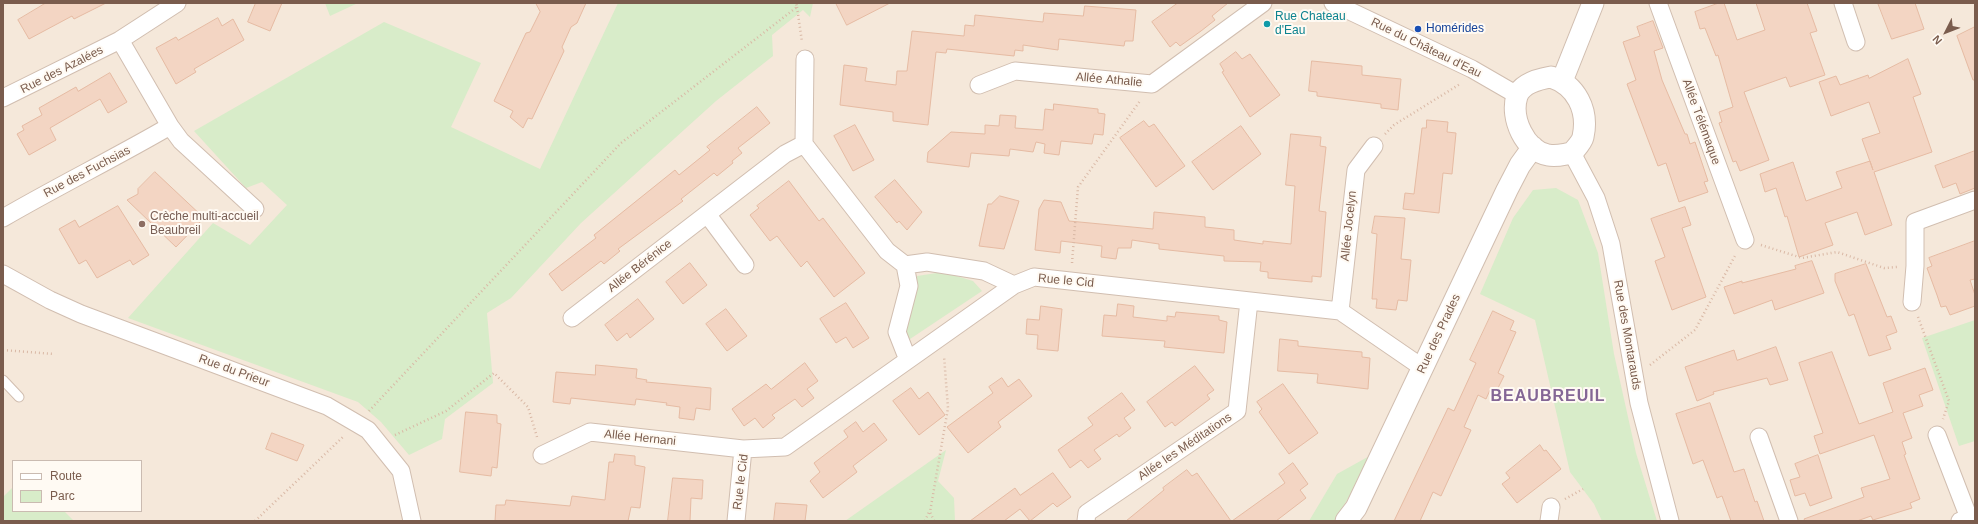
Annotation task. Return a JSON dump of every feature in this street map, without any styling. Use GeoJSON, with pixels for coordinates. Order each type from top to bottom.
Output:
{"type":"FeatureCollection","features":[{"type":"Feature","properties":{"kind":"street","name":"Rue des Azalées"},"geometry":{"type":"LineString","coordinates":[[3,98],[120,40],[177,3]]}},
{"type":"Feature","properties":{"kind":"street","name":"Allée Athalie"},"geometry":{"type":"LineString","coordinates":[[979,85],[1016,71],[1152,84],[1264,3]]}},
{"type":"Feature","properties":{"kind":"street","name":"Rue du Château d'Eau"},"geometry":{"type":"LineString","coordinates":[[1333,3],[1472,69],[1517,95]]}},
{"type":"Feature","properties":{"kind":"street"},"geometry":{"type":"LineString","coordinates":[[1562,81],[1593,3]]}},
{"type":"Feature","properties":{"kind":"street","name":"Allée Télémaque"},"geometry":{"type":"LineString","coordinates":[[1658,3],[1745,240]]}},
{"type":"Feature","properties":{"kind":"street"},"geometry":{"type":"LineString","coordinates":[[1843,3],[1856,42]]}},
{"type":"Feature","properties":{"kind":"street"},"geometry":{"type":"LineString","coordinates":[[120,40],[170,126],[181,141],[255,209]]}},
{"type":"Feature","properties":{"kind":"street"},"geometry":{"type":"LineString","coordinates":[[805,60],[804,144],[888,251],[905,265],[909,286],[897,332],[908,360]]}},
{"type":"Feature","properties":{"kind":"street"},"geometry":{"type":"LineString","coordinates":[[1551,77],[1562,81],[1571,88],[1582,104],[1583,138],[1572,152],[1558,156],[1546,155],[1533,147],[1523,138],[1515,110],[1517,95],[1527,85],[1538,79],[1551,77]]}},
{"type":"Feature","properties":{"kind":"street","name":"Rue des Fuchsias"},"geometry":{"type":"LineString","coordinates":[[3,218],[57,186],[125,152],[170,126]]}},
{"type":"Feature","properties":{"kind":"street","name":"Allée Bérénice"},"geometry":{"type":"LineString","coordinates":[[572,318],[785,154],[804,144]]}},
{"type":"Feature","properties":{"kind":"street","name":"Allée Jocelyn"},"geometry":{"type":"LineString","coordinates":[[1340,311],[1356,170],[1374,146]]}},
{"type":"Feature","properties":{"kind":"street","name":"Rue des Prades"},"geometry":{"type":"LineString","coordinates":[[1346,521],[1356,508],[1507,190],[1520,165],[1533,147]]}},
{"type":"Feature","properties":{"kind":"street","name":"Rue des Montarauds"},"geometry":{"type":"LineString","coordinates":[[1572,152],[1596,198],[1612,244],[1639,403],[1670,521]]}},
{"type":"Feature","properties":{"kind":"street"},"geometry":{"type":"LineString","coordinates":[[1912,302],[1915,266],[1915,222],[1975,200]]}},
{"type":"Feature","properties":{"kind":"street"},"geometry":{"type":"LineString","coordinates":[[708,214],[745,265]]}},
{"type":"Feature","properties":{"kind":"street"},"geometry":{"type":"LineString","coordinates":[[905,265],[927,262],[984,271],[1014,285]]}},
{"type":"Feature","properties":{"kind":"street","name":"Rue du Prieur"},"geometry":{"type":"LineString","coordinates":[[3,274],[50,300],[81,314],[327,406],[368,430],[402,471],[412,521]]}},
{"type":"Feature","properties":{"kind":"street","name":"Rue le Cid"},"geometry":{"type":"LineString","coordinates":[[736,521],[743,449],[785,447],[1014,285],[1034,277],[1340,311],[1423,368]]}},
{"type":"Feature","properties":{"kind":"street","name":"Allée les Méditations"},"geometry":{"type":"LineString","coordinates":[[1086,521],[1087,513],[1237,411],[1249,301]]}},
{"type":"Feature","properties":{"kind":"street","name":"Allée Hernani"},"geometry":{"type":"LineString","coordinates":[[542,455],[590,432],[743,449]]}},
{"type":"Feature","properties":{"kind":"street"},"geometry":{"type":"LineString","coordinates":[[1937,435],[1969,518],[1960,521]]}},
{"type":"Feature","properties":{"kind":"street"},"geometry":{"type":"LineString","coordinates":[[1759,437],[1789,521]]}},
{"type":"Feature","properties":{"kind":"lane"},"geometry":{"type":"LineString","coordinates":[[3,380],[19,397]]}},
{"type":"Feature","properties":{"kind":"path"},"geometry":{"type":"LineString","coordinates":[[796,3],[805,60]]}},
{"type":"Feature","properties":{"kind":"path"},"geometry":{"type":"LineString","coordinates":[[255,521],[357,424],[474,297],[621,143],[797,7]]}},
{"type":"Feature","properties":{"kind":"path"},"geometry":{"type":"LineString","coordinates":[[1374,146],[1394,125],[1461,83],[1472,69]]}},
{"type":"Feature","properties":{"kind":"path"},"geometry":{"type":"LineString","coordinates":[[1071,281],[1078,187],[1152,84]]}},
{"type":"Feature","properties":{"kind":"path"},"geometry":{"type":"LineString","coordinates":[[1633,371],[1650,365],[1695,330],[1728,268],[1745,240],[1802,258],[1837,252],[1884,268],[1915,266]]}},
{"type":"Feature","properties":{"kind":"path"},"geometry":{"type":"LineString","coordinates":[[1912,302],[1950,401],[1937,435]]}},
{"type":"Feature","properties":{"kind":"path"},"geometry":{"type":"LineString","coordinates":[[925,521],[930,512],[948,408],[942,336]]}},
{"type":"Feature","properties":{"kind":"path"},"geometry":{"type":"LineString","coordinates":[[3,350],[54,354]]}},
{"type":"Feature","properties":{"kind":"path"},"geometry":{"type":"LineString","coordinates":[[379,444],[446,411],[494,373],[528,407],[542,455]]}},
{"type":"Feature","properties":{"kind":"path"},"geometry":{"type":"LineString","coordinates":[[930,512],[934,521]]}},
{"type":"Feature","properties":{"kind":"shaded area"},"geometry":{"type":"Polygon","coordinates":[[[3,3],[1975,3],[1975,521],[3,521],[3,3]]]}},
{"type":"Feature","properties":{"kind":"green space"},"geometry":{"type":"Polygon","coordinates":[[[325,3],[358,3],[330,16],[325,3]]]}},
{"type":"Feature","properties":{"kind":"green space"},"geometry":{"type":"Polygon","coordinates":[[[618,3],[813,3],[810,17],[803,10],[772,35],[773,56],[716,101],[581,223],[511,298],[487,313],[493,383],[445,419],[442,439],[409,455],[381,422],[358,402],[128,318],[213,223],[250,245],[287,205],[262,182],[246,188],[194,131],[384,22],[481,63],[451,127],[540,169],[618,3]]]}},
{"type":"Feature","properties":{"kind":"green space"},"geometry":{"type":"Polygon","coordinates":[[[1556,188],[1578,200],[1598,253],[1614,354],[1636,453],[1657,521],[1602,521],[1594,504],[1570,472],[1535,320],[1480,294],[1513,218],[1533,190],[1556,188]]]}},
{"type":"Feature","properties":{"kind":"green space"},"geometry":{"type":"Polygon","coordinates":[[[943,272],[973,281],[982,291],[907,341],[903,328],[914,301],[917,276],[943,272]]]}},
{"type":"Feature","properties":{"kind":"green space"},"geometry":{"type":"Polygon","coordinates":[[[1975,320],[1975,441],[1959,446],[1922,338],[1975,320]]]}},
{"type":"Feature","properties":{"kind":"green space"},"geometry":{"type":"Polygon","coordinates":[[[946,450],[938,481],[954,498],[955,521],[845,521],[946,450]]]}},
{"type":"Feature","properties":{"kind":"green space"},"geometry":{"type":"Polygon","coordinates":[[[1373,454],[1335,521],[1309,521],[1337,474],[1373,454]]]}},
{"type":"Feature","properties":{"kind":"green space"},"geometry":{"type":"Polygon","coordinates":[[[12,488],[12,512],[65,512],[74,521],[3,521],[3,497],[12,488]]]}},
{"type":"Feature","properties":{"kind":"building"},"geometry":{"type":"Polygon","coordinates":[[[46,3],[106,3],[74,19],[72,16],[29,39],[18,20],[46,3]]]}},
{"type":"Feature","properties":{"kind":"building"},"geometry":{"type":"Polygon","coordinates":[[[256,3],[282,3],[270,31],[248,22],[256,3]]]}},
{"type":"Feature","properties":{"kind":"building"},"geometry":{"type":"Polygon","coordinates":[[[536,3],[586,3],[577,23],[571,27],[562,47],[564,51],[532,119],[528,118],[523,128],[510,117],[513,111],[494,101],[526,33],[530,32],[540,12],[536,3]]]}},
{"type":"Feature","properties":{"kind":"building"},"geometry":{"type":"Polygon","coordinates":[[[836,3],[890,3],[847,25],[836,3]]]}},
{"type":"Feature","properties":{"kind":"building"},"geometry":{"type":"Polygon","coordinates":[[[1178,3],[1228,3],[1212,16],[1215,20],[1201,31],[1180,46],[1176,42],[1170,47],[1152,22],[1178,3]]]}},
{"type":"Feature","properties":{"kind":"building"},"geometry":{"type":"Polygon","coordinates":[[[1719,3],[1724,3],[1737,40],[1765,30],[1756,3],[1807,3],[1817,31],[1810,33],[1825,75],[1790,87],[1786,77],[1744,92],[1769,160],[1740,171],[1736,161],[1733,162],[1719,123],[1722,122],[1719,112],[1733,107],[1718,55],[1716,56],[1705,28],[1700,29],[1695,12],[1719,3]]]}},
{"type":"Feature","properties":{"kind":"building"},"geometry":{"type":"Polygon","coordinates":[[[1878,3],[1915,3],[1924,29],[1892,39],[1878,3]]]}},
{"type":"Feature","properties":{"kind":"building"},"geometry":{"type":"Polygon","coordinates":[[[1085,6],[1136,10],[1133,41],[1125,41],[1124,46],[1059,39],[1058,50],[1023,45],[1023,51],[1015,50],[1014,56],[947,49],[946,53],[936,52],[928,125],[893,121],[893,112],[840,105],[844,65],[867,68],[865,81],[896,85],[897,71],[907,71],[912,31],[964,36],[965,25],[974,26],[975,15],[1043,22],[1044,13],[1083,16],[1085,6]]]}},
{"type":"Feature","properties":{"kind":"building"},"geometry":{"type":"Polygon","coordinates":[[[218,18],[222,26],[233,19],[244,40],[194,69],[196,72],[176,84],[156,48],[176,37],[178,40],[218,18]]]}},
{"type":"Feature","properties":{"kind":"building"},"geometry":{"type":"Polygon","coordinates":[[[1653,21],[1663,48],[1654,51],[1662,80],[1685,134],[1687,134],[1690,144],[1695,142],[1708,181],[1704,182],[1708,192],[1679,202],[1666,163],[1658,166],[1627,84],[1636,80],[1623,42],[1640,36],[1637,27],[1653,21]]]}},
{"type":"Feature","properties":{"kind":"building"},"geometry":{"type":"Polygon","coordinates":[[[1975,27],[1975,80],[1973,80],[1957,36],[1975,27]]]}},
{"type":"Feature","properties":{"kind":"building"},"geometry":{"type":"Polygon","coordinates":[[[1236,52],[1242,59],[1250,54],[1280,95],[1250,117],[1222,72],[1224,71],[1220,64],[1236,52]]]}},
{"type":"Feature","properties":{"kind":"building"},"geometry":{"type":"Polygon","coordinates":[[[1908,59],[1921,94],[1913,97],[1932,152],[1874,172],[1892,225],[1865,235],[1857,212],[1825,223],[1833,245],[1799,257],[1787,216],[1785,217],[1776,188],[1765,192],[1760,174],[1793,162],[1806,201],[1842,188],[1836,172],[1870,161],[1862,139],[1880,133],[1869,102],[1831,116],[1819,82],[1836,76],[1840,85],[1868,75],[1869,78],[1908,59]]]}},
{"type":"Feature","properties":{"kind":"building"},"geometry":{"type":"Polygon","coordinates":[[[1312,61],[1362,66],[1362,75],[1401,79],[1398,110],[1381,108],[1381,104],[1317,96],[1317,92],[1309,91],[1312,61]]]}},
{"type":"Feature","properties":{"kind":"building"},"geometry":{"type":"Polygon","coordinates":[[[110,73],[127,102],[108,113],[100,99],[50,128],[56,140],[29,155],[17,134],[24,130],[22,126],[42,115],[39,108],[76,87],[78,91],[110,73]]]}},
{"type":"Feature","properties":{"kind":"building"},"geometry":{"type":"Polygon","coordinates":[[[1054,104],[1098,109],[1098,113],[1105,114],[1103,135],[1094,134],[1092,144],[1061,141],[1059,155],[1044,153],[1045,144],[1036,142],[1033,152],[1010,149],[1009,156],[971,153],[969,167],[927,162],[928,152],[951,132],[985,134],[985,125],[999,126],[1000,115],[1016,116],[1015,128],[1043,130],[1045,109],[1053,110],[1054,104]]]}},
{"type":"Feature","properties":{"kind":"building"},"geometry":{"type":"Polygon","coordinates":[[[757,107],[770,123],[738,148],[742,153],[732,161],[733,163],[717,176],[714,173],[681,199],[683,201],[618,249],[620,251],[604,264],[601,261],[562,291],[549,274],[596,238],[594,235],[675,170],[679,175],[710,150],[707,147],[757,107]]]}},
{"type":"Feature","properties":{"kind":"building"},"geometry":{"type":"Polygon","coordinates":[[[1427,120],[1448,122],[1447,132],[1456,133],[1452,174],[1443,173],[1439,213],[1403,209],[1405,193],[1414,194],[1422,128],[1426,128],[1427,120]]]}},
{"type":"Feature","properties":{"kind":"building"},"geometry":{"type":"Polygon","coordinates":[[[1144,121],[1149,127],[1154,124],[1185,166],[1156,187],[1120,138],[1144,121]]]}},
{"type":"Feature","properties":{"kind":"building"},"geometry":{"type":"Polygon","coordinates":[[[855,125],[874,160],[853,171],[834,136],[855,125]]]}},
{"type":"Feature","properties":{"kind":"building"},"geometry":{"type":"Polygon","coordinates":[[[1241,126],[1261,154],[1213,190],[1192,162],[1241,126]]]}},
{"type":"Feature","properties":{"kind":"building"},"geometry":{"type":"Polygon","coordinates":[[[1291,134],[1321,137],[1320,146],[1326,147],[1319,211],[1326,212],[1321,277],[1312,276],[1312,282],[1268,278],[1268,272],[1260,271],[1261,262],[1224,261],[1224,256],[1159,249],[1159,244],[1132,240],[1131,248],[1118,248],[1116,259],[1101,257],[1102,246],[1061,241],[1060,253],[1035,250],[1039,209],[1044,200],[1061,202],[1069,221],[1153,229],[1154,212],[1205,217],[1205,227],[1234,230],[1234,240],[1263,244],[1263,241],[1291,244],[1295,186],[1286,185],[1291,134]]]}},
{"type":"Feature","properties":{"kind":"building"},"geometry":{"type":"Polygon","coordinates":[[[1975,151],[1975,188],[1960,194],[1956,183],[1943,188],[1935,166],[1975,151]]]}},
{"type":"Feature","properties":{"kind":"building"},"geometry":{"type":"Polygon","coordinates":[[[155,172],[204,218],[176,247],[127,200],[138,194],[138,189],[155,172]]]}},
{"type":"Feature","properties":{"kind":"building"},"geometry":{"type":"Polygon","coordinates":[[[895,180],[922,212],[907,230],[899,221],[897,223],[875,197],[895,180]]]}},
{"type":"Feature","properties":{"kind":"building"},"geometry":{"type":"Polygon","coordinates":[[[789,181],[819,221],[823,218],[865,273],[834,297],[807,261],[801,267],[777,236],[770,241],[750,215],[759,208],[757,206],[789,181]]]}},
{"type":"Feature","properties":{"kind":"building"},"geometry":{"type":"Polygon","coordinates":[[[1000,196],[1019,201],[1004,249],[979,246],[988,204],[991,204],[1000,196]]]}},
{"type":"Feature","properties":{"kind":"building"},"geometry":{"type":"Polygon","coordinates":[[[118,206],[149,255],[133,265],[130,260],[97,278],[86,260],[79,264],[59,229],[75,220],[79,227],[118,206]]]}},
{"type":"Feature","properties":{"kind":"building"},"geometry":{"type":"Polygon","coordinates":[[[1685,207],[1691,225],[1682,228],[1706,297],[1672,310],[1655,261],[1665,257],[1651,219],[1685,207]]]}},
{"type":"Feature","properties":{"kind":"building"},"geometry":{"type":"Polygon","coordinates":[[[1375,216],[1405,218],[1401,259],[1411,260],[1407,301],[1398,300],[1396,310],[1376,308],[1377,299],[1372,299],[1377,234],[1372,233],[1375,216]]]}},
{"type":"Feature","properties":{"kind":"building"},"geometry":{"type":"Polygon","coordinates":[[[1975,241],[1975,279],[1970,280],[1975,295],[1975,306],[1950,315],[1946,306],[1941,307],[1927,268],[1932,266],[1929,258],[1975,241]]]}},
{"type":"Feature","properties":{"kind":"building"},"geometry":{"type":"Polygon","coordinates":[[[1812,261],[1824,293],[1775,310],[1772,300],[1734,314],[1724,287],[1742,281],[1742,283],[1796,269],[1795,266],[1812,261]]]}},
{"type":"Feature","properties":{"kind":"building"},"geometry":{"type":"Polygon","coordinates":[[[690,263],[707,285],[683,304],[666,282],[690,263]]]}},
{"type":"Feature","properties":{"kind":"building"},"geometry":{"type":"Polygon","coordinates":[[[1866,264],[1887,317],[1891,316],[1897,332],[1886,336],[1891,349],[1869,356],[1854,314],[1849,316],[1835,281],[1835,274],[1866,264]]]}},
{"type":"Feature","properties":{"kind":"building"},"geometry":{"type":"Polygon","coordinates":[[[638,299],[654,319],[630,338],[627,333],[617,341],[605,325],[638,299]]]}},
{"type":"Feature","properties":{"kind":"building"},"geometry":{"type":"Polygon","coordinates":[[[846,303],[869,338],[853,348],[846,337],[836,343],[820,319],[846,303]]]}},
{"type":"Feature","properties":{"kind":"building"},"geometry":{"type":"Polygon","coordinates":[[[1118,304],[1134,306],[1133,317],[1167,321],[1167,316],[1175,317],[1176,312],[1219,316],[1219,320],[1227,322],[1224,353],[1164,347],[1165,341],[1102,336],[1104,315],[1116,316],[1118,304]]]}},
{"type":"Feature","properties":{"kind":"building"},"geometry":{"type":"Polygon","coordinates":[[[1041,306],[1062,309],[1058,351],[1037,349],[1038,335],[1026,334],[1027,319],[1039,320],[1041,306]]]}},
{"type":"Feature","properties":{"kind":"building"},"geometry":{"type":"Polygon","coordinates":[[[726,309],[747,336],[727,351],[706,324],[726,309]]]}},
{"type":"Feature","properties":{"kind":"building"},"geometry":{"type":"Polygon","coordinates":[[[1493,311],[1514,321],[1510,330],[1516,332],[1498,373],[1504,376],[1496,392],[1490,390],[1486,399],[1478,395],[1464,427],[1471,430],[1441,496],[1433,492],[1420,521],[1394,521],[1448,408],[1454,411],[1476,363],[1470,360],[1493,311]]]}},
{"type":"Feature","properties":{"kind":"building"},"geometry":{"type":"Polygon","coordinates":[[[1280,339],[1298,341],[1298,346],[1362,352],[1362,357],[1370,358],[1368,389],[1317,383],[1318,374],[1278,371],[1280,339]]]}},
{"type":"Feature","properties":{"kind":"building"},"geometry":{"type":"Polygon","coordinates":[[[1776,347],[1788,380],[1770,385],[1767,378],[1713,392],[1714,394],[1697,401],[1685,367],[1734,350],[1737,360],[1776,347]]]}},
{"type":"Feature","properties":{"kind":"building"},"geometry":{"type":"Polygon","coordinates":[[[1832,352],[1859,424],[1893,412],[1883,383],[1925,368],[1933,390],[1919,395],[1923,406],[1903,413],[1912,438],[1902,442],[1906,454],[1904,455],[1920,499],[1910,503],[1912,508],[1873,520],[1871,516],[1857,521],[1805,521],[1804,519],[1864,497],[1861,488],[1890,479],[1874,435],[1820,454],[1814,436],[1823,433],[1799,363],[1832,352]]]}},
{"type":"Feature","properties":{"kind":"building"},"geometry":{"type":"Polygon","coordinates":[[[805,363],[818,381],[807,389],[814,398],[802,407],[795,399],[772,415],[775,418],[763,428],[755,418],[744,426],[732,409],[766,384],[771,389],[805,363]]]}},
{"type":"Feature","properties":{"kind":"building"},"geometry":{"type":"Polygon","coordinates":[[[596,365],[637,369],[636,378],[647,380],[646,382],[711,388],[710,410],[696,408],[694,420],[679,418],[680,407],[666,405],[667,403],[636,399],[635,405],[571,398],[570,404],[553,402],[556,372],[595,375],[596,365]]]}},
{"type":"Feature","properties":{"kind":"building"},"geometry":{"type":"Polygon","coordinates":[[[1195,366],[1214,390],[1207,395],[1210,399],[1175,426],[1172,422],[1165,427],[1147,402],[1195,366]]]}},
{"type":"Feature","properties":{"kind":"building"},"geometry":{"type":"Polygon","coordinates":[[[1002,378],[1008,387],[1019,379],[1032,396],[998,422],[1001,427],[968,453],[947,427],[993,393],[989,387],[1002,378]]]}},
{"type":"Feature","properties":{"kind":"building"},"geometry":{"type":"Polygon","coordinates":[[[1283,384],[1318,433],[1289,454],[1259,412],[1262,409],[1257,402],[1283,384]]]}},
{"type":"Feature","properties":{"kind":"building"},"geometry":{"type":"Polygon","coordinates":[[[911,388],[919,399],[928,392],[945,415],[919,435],[893,401],[911,388]]]}},
{"type":"Feature","properties":{"kind":"building"},"geometry":{"type":"Polygon","coordinates":[[[1122,393],[1135,410],[1124,418],[1131,428],[1119,437],[1117,434],[1094,450],[1101,459],[1088,468],[1081,460],[1070,468],[1058,450],[1093,425],[1088,418],[1122,393]]]}},
{"type":"Feature","properties":{"kind":"building"},"geometry":{"type":"Polygon","coordinates":[[[1710,403],[1734,472],[1744,469],[1755,502],[1757,501],[1764,521],[1731,521],[1722,496],[1717,498],[1703,460],[1693,464],[1676,414],[1710,403]]]}},
{"type":"Feature","properties":{"kind":"building"},"geometry":{"type":"Polygon","coordinates":[[[466,412],[497,415],[497,423],[501,424],[497,468],[492,467],[491,476],[460,472],[466,412]]]}},
{"type":"Feature","properties":{"kind":"building"},"geometry":{"type":"Polygon","coordinates":[[[856,422],[863,432],[874,423],[887,440],[853,466],[857,472],[823,498],[810,481],[820,472],[814,463],[848,437],[844,431],[856,422]]]}},
{"type":"Feature","properties":{"kind":"building"},"geometry":{"type":"Polygon","coordinates":[[[272,433],[304,445],[297,461],[266,449],[272,433]]]}},
{"type":"Feature","properties":{"kind":"building"},"geometry":{"type":"Polygon","coordinates":[[[1540,445],[1544,451],[1546,450],[1561,469],[1517,503],[1502,484],[1510,478],[1506,473],[1540,445]]]}},
{"type":"Feature","properties":{"kind":"building"},"geometry":{"type":"Polygon","coordinates":[[[615,454],[635,456],[635,465],[645,467],[640,508],[631,507],[628,521],[495,521],[496,505],[505,505],[506,500],[570,506],[572,496],[605,500],[609,462],[613,462],[615,454]]]}},
{"type":"Feature","properties":{"kind":"building"},"geometry":{"type":"Polygon","coordinates":[[[1818,455],[1832,498],[1810,506],[1805,493],[1795,496],[1790,480],[1800,477],[1795,464],[1818,455]]]}},
{"type":"Feature","properties":{"kind":"building"},"geometry":{"type":"Polygon","coordinates":[[[1293,463],[1308,484],[1300,490],[1306,498],[1276,521],[1232,521],[1285,483],[1279,474],[1293,463]]]}},
{"type":"Feature","properties":{"kind":"building"},"geometry":{"type":"Polygon","coordinates":[[[1187,470],[1192,476],[1197,473],[1231,521],[1126,521],[1164,490],[1163,488],[1187,470]]]}},
{"type":"Feature","properties":{"kind":"building"},"geometry":{"type":"Polygon","coordinates":[[[1053,473],[1071,497],[1057,507],[1053,503],[1030,521],[1020,509],[1004,521],[970,521],[1015,488],[1020,495],[1053,473]]]}},
{"type":"Feature","properties":{"kind":"building"},"geometry":{"type":"Polygon","coordinates":[[[673,478],[703,480],[702,499],[691,498],[690,521],[668,521],[673,478]]]}},
{"type":"Feature","properties":{"kind":"building"},"geometry":{"type":"Polygon","coordinates":[[[776,503],[807,505],[805,521],[774,521],[776,503]]]}},
{"type":"Feature","properties":{"kind":"place","name":"Rue Chateau d'Eau"},"geometry":{"type":"Point","coordinates":[1267,24]}},
{"type":"Feature","properties":{"kind":"place","name":"Homérides"},"geometry":{"type":"Point","coordinates":[1418,29]}},
{"type":"Feature","properties":{"kind":"place","name":"Crèche multi-accueil Beaubreil"},"geometry":{"type":"Point","coordinates":[142,224]}},
{"type":"Feature","properties":{"kind":"district","name":"BEAUBREUIL"},"geometry":{"type":"Point","coordinates":[1548,397]}}]}
